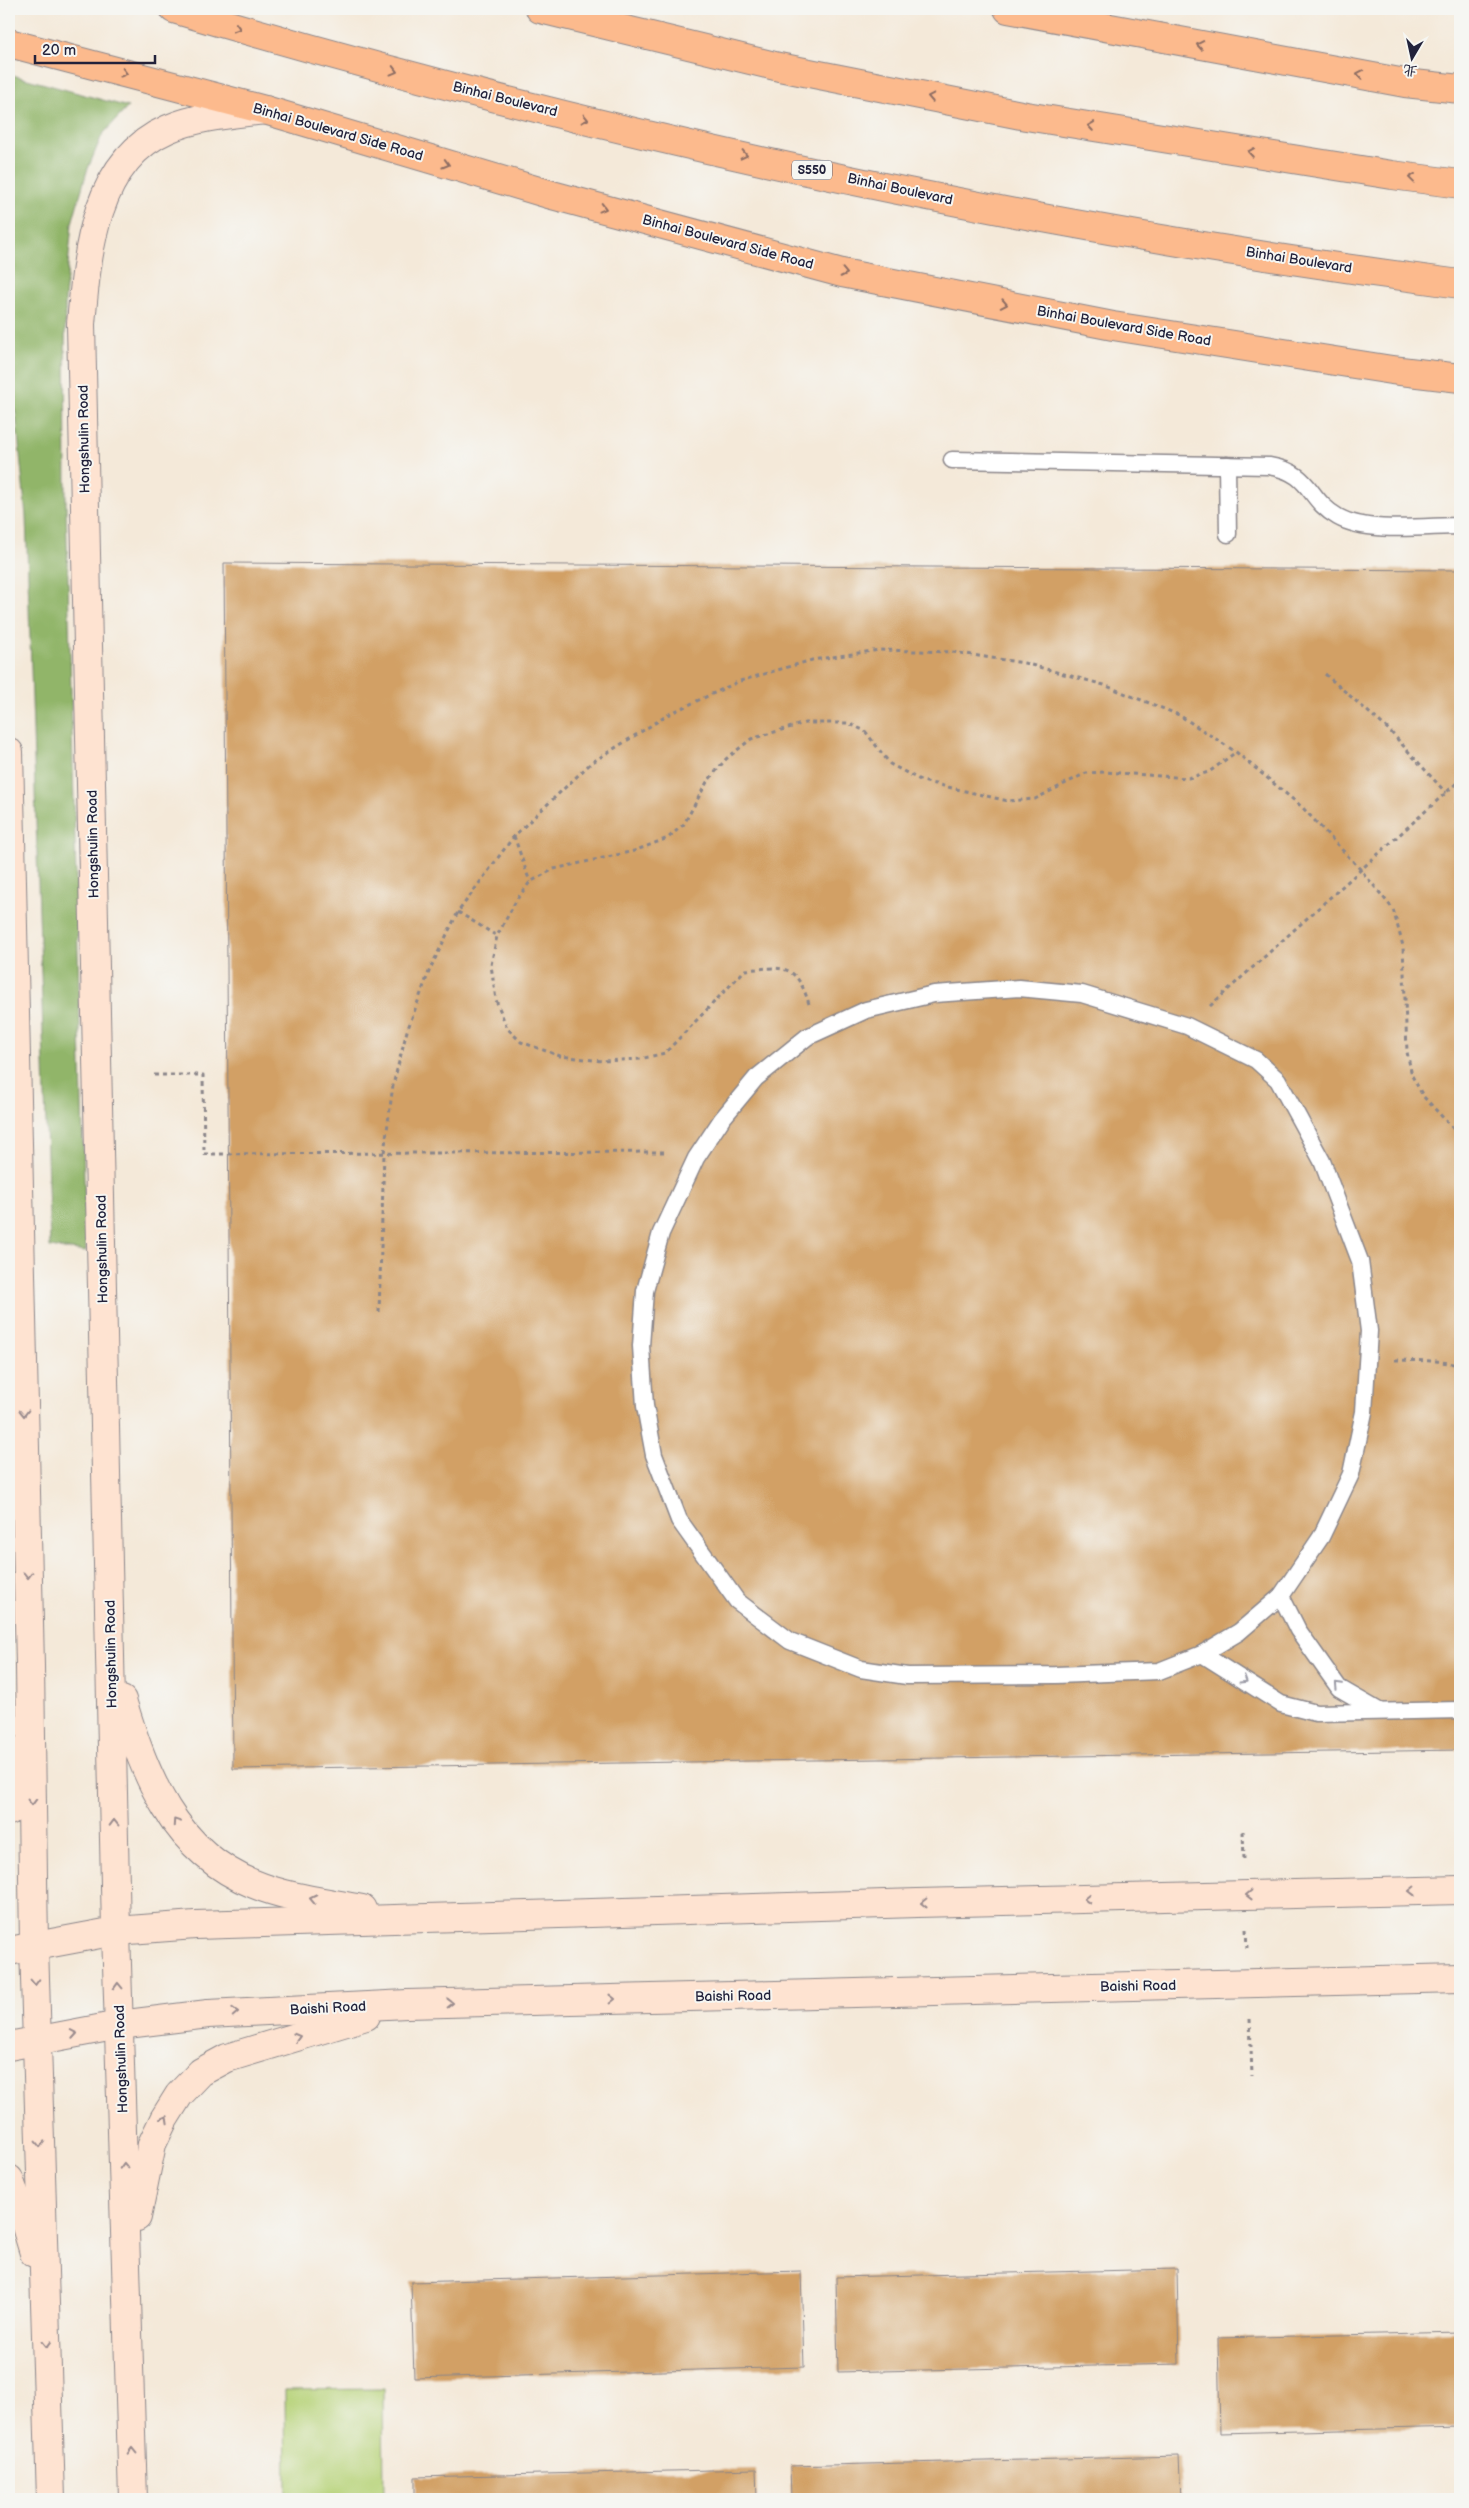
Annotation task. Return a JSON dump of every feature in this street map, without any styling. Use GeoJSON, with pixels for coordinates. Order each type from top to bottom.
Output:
{"type":"FeatureCollection","features":[{"type":"Feature","properties":{"kind":"main road","name":"Binhai Boulevard"},"geometry":{"type":"LineString","coordinates":[[174,9],[292,44],[492,97],[1002,211],[1376,273],[1460,284]]}},
{"type":"Feature","properties":{"kind":"main road"},"geometry":{"type":"LineString","coordinates":[[540,9],[778,67],[1026,116],[1382,174],[1460,184]]}},
{"type":"Feature","properties":{"kind":"main road"},"geometry":{"type":"LineString","coordinates":[[1008,9],[1405,82],[1460,89]]}},
{"type":"Feature","properties":{"kind":"main road","name":"Binhai Boulevard Side Road"},"geometry":{"type":"LineString","coordinates":[[9,43],[265,110],[552,195],[842,273],[1113,326],[1392,370],[1460,378]]}},
{"type":"Feature","properties":{"kind":"street","name":"Hongshulin Road"},"geometry":{"type":"LineString","coordinates":[[133,2499],[116,1931],[112,1667],[81,324],[87,257],[106,194],[128,156],[168,129],[212,117],[265,110]]}},
{"type":"Feature","properties":{"kind":"street"},"geometry":{"type":"LineString","coordinates":[[9,752],[30,1666],[21,1949],[36,2040],[46,2295],[51,2499]]}},
{"type":"Feature","properties":{"kind":"street"},"geometry":{"type":"LineString","coordinates":[[9,1811],[30,1666]]}},
{"type":"Feature","properties":{"kind":"street"},"geometry":{"type":"LineString","coordinates":[[112,1667],[136,1746],[160,1798],[185,1836],[217,1865],[255,1885],[306,1898],[412,1919]]}},
{"type":"Feature","properties":{"kind":"street"},"geometry":{"type":"LineString","coordinates":[[21,1949],[116,1931],[195,1925],[907,1903],[1460,1890]]}},
{"type":"Feature","properties":{"kind":"street","name":"Baishi Road"},"geometry":{"type":"LineString","coordinates":[[9,2046],[120,2025],[208,2014],[407,2004],[1460,1978]]}},
{"type":"Feature","properties":{"kind":"street"},"geometry":{"type":"LineString","coordinates":[[127,2267],[152,2144],[164,2119],[179,2095],[201,2072],[227,2058],[407,2004]]}},
{"type":"Feature","properties":{"kind":"street"},"geometry":{"type":"LineString","coordinates":[[9,2179],[22,2213],[46,2295]]}},
{"type":"Feature","properties":{"kind":"lane"},"geometry":{"type":"LineString","coordinates":[[952,460],[1228,465],[1286,469],[1305,482],[1327,510],[1340,518],[1357,524],[1375,527],[1460,526]]}},
{"type":"Feature","properties":{"kind":"lane"},"geometry":{"type":"LineString","coordinates":[[1228,465],[1228,534]]}},
{"type":"Feature","properties":{"kind":"lane"},"geometry":{"type":"LineString","coordinates":[[1019,988],[1082,994],[1187,1026],[1256,1060],[1278,1080],[1322,1161],[1360,1261],[1369,1331],[1364,1412],[1351,1474],[1321,1537],[1281,1596],[1239,1632],[1202,1654],[1159,1671],[1056,1675],[907,1676],[861,1669],[790,1641],[737,1601],[679,1520],[654,1455],[645,1406],[641,1346],[645,1291],[661,1233],[696,1158],[722,1119],[756,1078],[807,1038],[866,1010],[934,994],[1019,988]]}},
{"type":"Feature","properties":{"kind":"lane"},"geometry":{"type":"LineString","coordinates":[[1281,1596],[1298,1630],[1339,1688],[1378,1711]]}},
{"type":"Feature","properties":{"kind":"lane"},"geometry":{"type":"LineString","coordinates":[[1202,1654],[1281,1704],[1316,1713],[1460,1710]]}},
{"type":"Feature","properties":{"kind":"path"},"geometry":{"type":"LineString","coordinates":[[379,1312],[384,1153],[393,1086],[407,1031],[430,969],[458,912],[514,836],[591,763],[671,713],[740,681],[812,660],[879,650],[953,652],[1024,663],[1104,685],[1179,715],[1236,752],[1302,807],[1361,870],[1393,908],[1403,946],[1407,1052],[1412,1076],[1423,1096],[1460,1136]]}},
{"type":"Feature","properties":{"kind":"path"},"geometry":{"type":"LineString","coordinates":[[1326,674],[1389,730],[1446,793]]}},
{"type":"Feature","properties":{"kind":"path"},"geometry":{"type":"LineString","coordinates":[[812,1013],[804,987],[794,974],[781,967],[745,970],[666,1053],[640,1059],[602,1061],[560,1056],[521,1042],[507,1028],[496,1000],[492,965],[497,936],[517,899],[530,882],[554,869],[634,851],[668,838],[684,824],[707,782],[726,759],[751,739],[805,723],[848,723],[865,731],[890,764],[922,782],[1008,801],[1035,799],[1086,773],[1104,772],[1188,778],[1209,772],[1236,752]]}},
{"type":"Feature","properties":{"kind":"path"},"geometry":{"type":"LineString","coordinates":[[1187,1026],[1460,780]]}},
{"type":"Feature","properties":{"kind":"path"},"geometry":{"type":"LineString","coordinates":[[514,836],[530,882]]}},
{"type":"Feature","properties":{"kind":"path"},"geometry":{"type":"LineString","coordinates":[[458,912],[497,936]]}},
{"type":"Feature","properties":{"kind":"path"},"geometry":{"type":"LineString","coordinates":[[154,1075],[203,1075],[204,1154],[670,1152],[696,1158]]}},
{"type":"Feature","properties":{"kind":"path"},"geometry":{"type":"LineString","coordinates":[[1367,1360],[1436,1361],[1460,1365]]}},
{"type":"Feature","properties":{"kind":"green space"},"geometry":{"type":"Polygon","coordinates":[[[9,74],[128,107],[102,135],[87,171],[72,223],[65,299],[66,505],[86,1252],[50,1247],[26,516],[16,414],[9,386],[9,74]]]}},
{"type":"Feature","properties":{"kind":"green space"},"geometry":{"type":"Polygon","coordinates":[[[383,2389],[384,2499],[286,2499],[285,2390],[383,2389]]]}},
{"type":"Feature","properties":{"kind":"building"},"geometry":{"type":"Polygon","coordinates":[[[224,563],[1460,570],[1460,1750],[233,1769],[224,563]]]}},
{"type":"Feature","properties":{"kind":"building"},"geometry":{"type":"Polygon","coordinates":[[[1177,2269],[1179,2364],[838,2372],[836,2277],[1177,2269]]]}},
{"type":"Feature","properties":{"kind":"building"},"geometry":{"type":"Polygon","coordinates":[[[801,2271],[804,2367],[414,2378],[411,2282],[801,2271]]]}},
{"type":"Feature","properties":{"kind":"building"},"geometry":{"type":"Polygon","coordinates":[[[1460,2332],[1460,2427],[1220,2433],[1218,2338],[1460,2332]]]}},
{"type":"Feature","properties":{"kind":"building"},"geometry":{"type":"Polygon","coordinates":[[[1179,2456],[1181,2499],[791,2499],[790,2466],[1179,2456]]]}},
{"type":"Feature","properties":{"kind":"building"},"geometry":{"type":"Polygon","coordinates":[[[756,2469],[757,2499],[415,2499],[415,2477],[756,2469]]]}}]}
